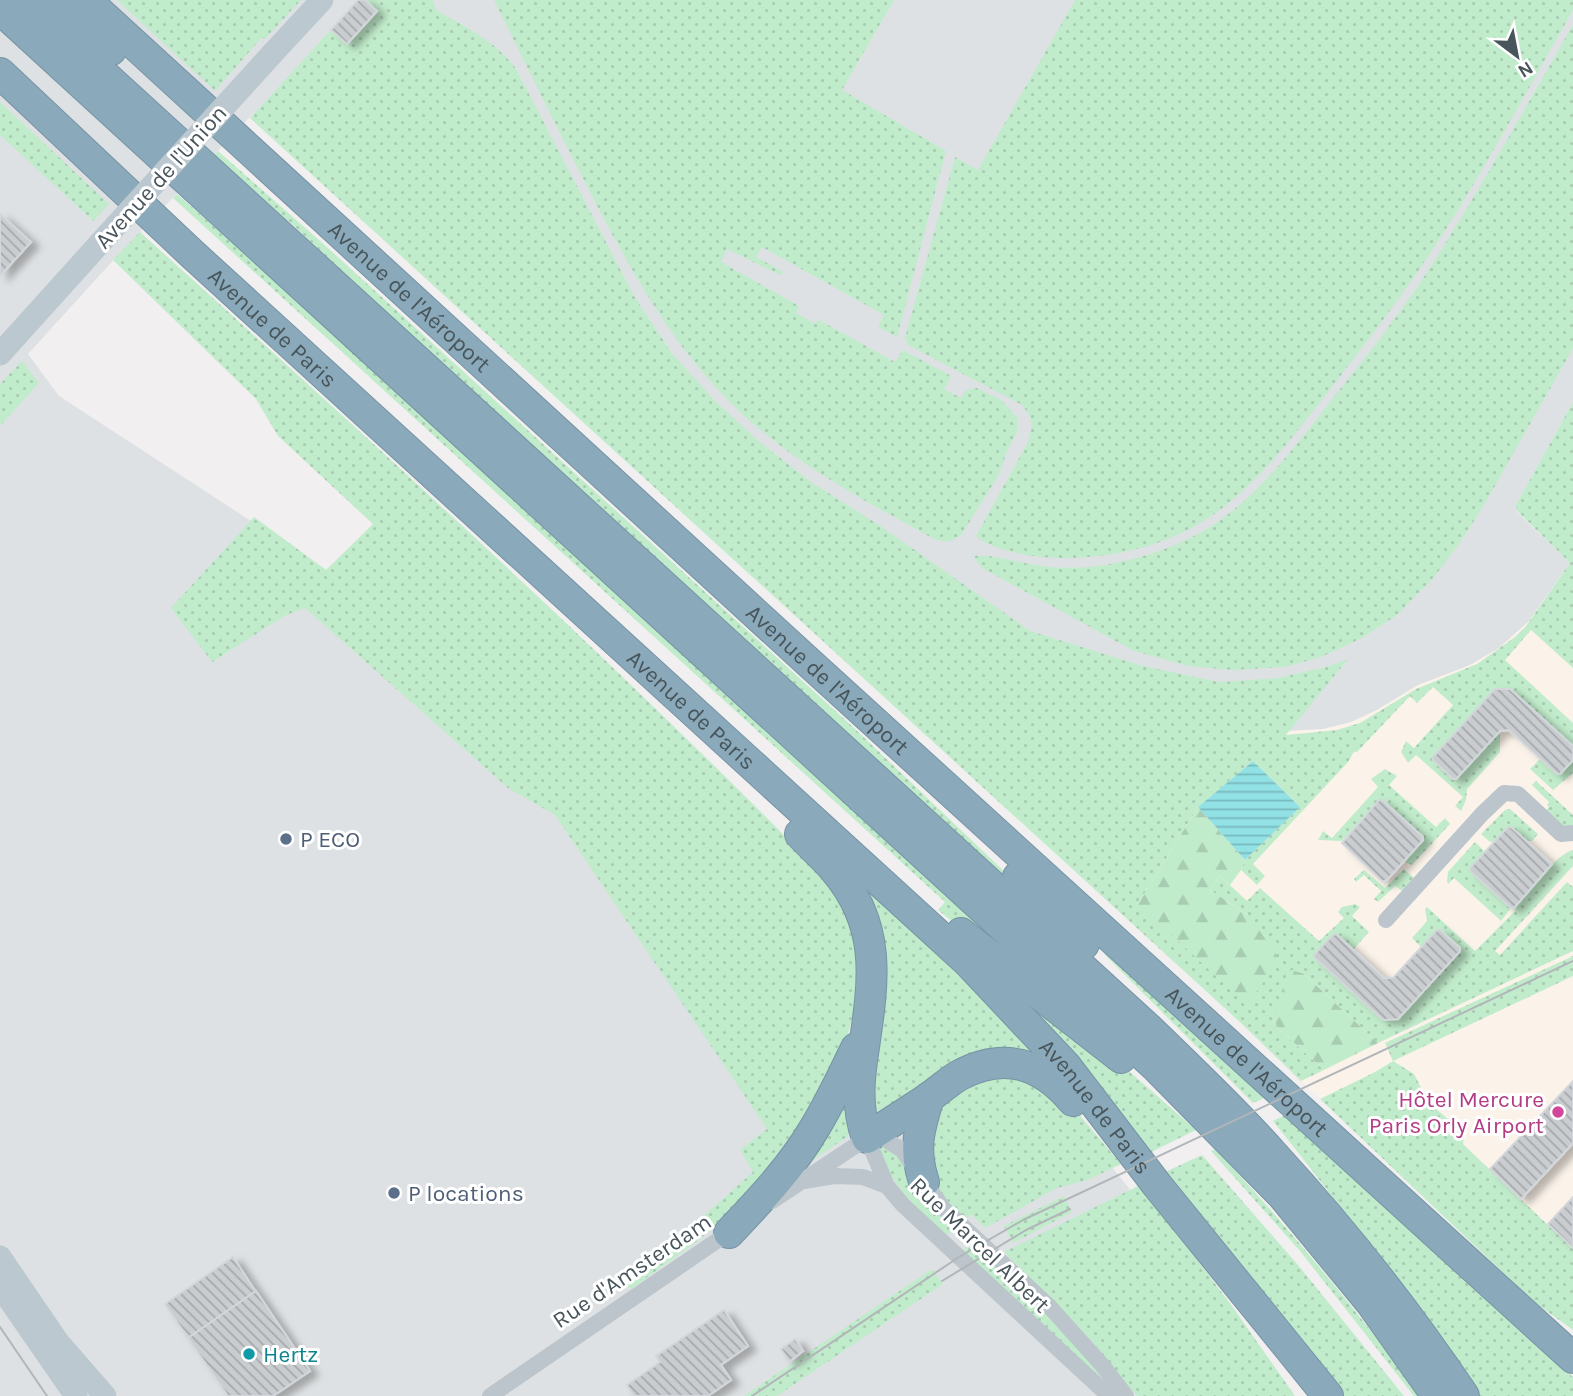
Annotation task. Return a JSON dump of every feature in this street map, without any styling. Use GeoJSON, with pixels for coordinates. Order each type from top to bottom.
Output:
{"type":"FeatureCollection","features":[{"type":"Feature","properties":{"kind":"highway"},"geometry":{"type":"LineString","coordinates":[[22,0],[1129,1010],[1272,1152],[1348,1240],[1433,1350],[1464,1396]]}},
{"type":"Feature","properties":{"kind":"highway"},"geometry":{"type":"LineString","coordinates":[[53,0],[296,212],[307,217],[323,218]]}},
{"type":"Feature","properties":{"kind":"highway","name":"Avenue de l'Aéroport"},"geometry":{"type":"LineString","coordinates":[[86,0],[1573,1358]]}},
{"type":"Feature","properties":{"kind":"highway"},"geometry":{"type":"LineString","coordinates":[[0,9],[1156,1067],[1283,1196],[1371,1303],[1437,1396]]}},
{"type":"Feature","properties":{"kind":"highway"},"geometry":{"type":"LineString","coordinates":[[0,51],[195,238],[205,250],[214,273]]}},
{"type":"Feature","properties":{"kind":"highway","name":"Avenue de Paris"},"geometry":{"type":"LineString","coordinates":[[0,73],[214,273],[968,962],[1066,1066],[1157,1185],[1328,1396]]}},
{"type":"Feature","properties":{"kind":"highway"},"geometry":{"type":"LineString","coordinates":[[805,659],[819,689],[974,833],[1202,1061],[1218,1084],[1224,1102]]}},
{"type":"Feature","properties":{"kind":"highway"},"geometry":{"type":"LineString","coordinates":[[1157,1185],[1117,1153],[1059,1084],[1042,1072],[1026,1066],[1004,1063],[981,1067],[958,1076],[867,1138],[862,1125],[859,1099],[860,1072],[873,979],[868,928],[859,904],[833,867],[743,777],[733,748],[754,753],[771,764],[965,937],[1165,1093],[1190,1118],[1239,1151]]}},
{"type":"Feature","properties":{"kind":"highway"},"geometry":{"type":"LineString","coordinates":[[729,1233],[772,1188],[814,1129],[867,1026]]}},
{"type":"Feature","properties":{"kind":"highway"},"geometry":{"type":"LineString","coordinates":[[924,1182],[917,1158],[918,1142],[929,1097]]}},
{"type":"Feature","properties":{"kind":"highway"},"geometry":{"type":"LineString","coordinates":[[1524,1312],[1573,1340]]}},
{"type":"Feature","properties":{"kind":"street","name":"Avenue de l'Union"},"geometry":{"type":"LineString","coordinates":[[0,354],[322,0]]}},
{"type":"Feature","properties":{"kind":"street"},"geometry":{"type":"LineString","coordinates":[[1386,920],[1504,793],[1518,794],[1561,834],[1573,833]]}},
{"type":"Feature","properties":{"kind":"street","name":"Rue Marcel Albert"},"geometry":{"type":"LineString","coordinates":[[1110,1396],[943,1243],[887,1186],[867,1138],[877,1136],[888,1139],[902,1150],[943,1208],[1028,1285],[1077,1335],[1126,1396]]}},
{"type":"Feature","properties":{"kind":"street","name":"Rue d'Amsterdam"},"geometry":{"type":"LineString","coordinates":[[490,1396],[867,1138]]}},
{"type":"Feature","properties":{"kind":"street","name":"Rue d'Amsterdam"},"geometry":{"type":"LineString","coordinates":[[799,1182],[834,1176],[863,1177],[887,1186]]}},
{"type":"Feature","properties":{"kind":"street"},"geometry":{"type":"LineString","coordinates":[[0,1257],[58,1342],[105,1396]]}},
{"type":"Feature","properties":{"kind":"street"},"geometry":{"type":"LineString","coordinates":[[0,1286],[76,1396]]}},
{"type":"Feature","properties":{"kind":"shaded area"},"geometry":{"type":"Polygon","coordinates":[[[0,0],[1573,0],[1573,402],[1516,505],[1517,512],[1570,563],[1528,622],[1499,648],[1470,665],[1418,685],[1351,722],[1323,729],[1287,731],[1138,713],[255,112],[28,354],[59,396],[672,795],[876,1129],[1046,1084],[1294,1396],[0,1396],[0,0]]]}},
{"type":"Feature","properties":{"kind":"shaded area"},"geometry":{"type":"Polygon","coordinates":[[[1573,560],[1573,1330],[1534,1302],[1242,1024],[965,771],[1000,730],[1287,731],[1323,729],[1351,722],[1418,685],[1470,665],[1573,560]]]}},
{"type":"Feature","properties":{"kind":"green space"},"geometry":{"type":"Polygon","coordinates":[[[117,0],[301,0],[265,39],[262,37],[215,91],[117,0]]]}},
{"type":"Feature","properties":{"kind":"green space"},"geometry":{"type":"Polygon","coordinates":[[[358,0],[433,0],[436,10],[479,35],[508,59],[516,69],[634,296],[671,352],[715,401],[761,443],[811,482],[879,525],[1030,631],[1143,666],[1219,682],[1278,678],[1348,659],[1286,735],[1337,730],[1360,723],[1416,689],[1477,664],[1526,626],[1570,563],[1517,511],[1516,505],[1573,402],[1573,668],[1531,630],[1505,660],[1573,723],[1573,746],[1511,689],[1495,689],[1433,757],[1453,779],[1500,731],[1500,752],[1467,789],[1461,811],[1455,806],[1463,797],[1416,755],[1408,763],[1401,752],[1406,741],[1414,748],[1453,705],[1433,687],[1417,703],[1410,696],[1357,752],[1354,751],[1349,761],[1253,864],[1265,876],[1257,885],[1241,870],[1245,860],[1300,807],[1253,761],[1198,807],[1138,904],[1248,915],[1210,890],[1220,876],[1247,901],[1260,888],[1319,941],[1344,918],[1338,912],[1342,907],[1355,904],[1360,907],[1352,916],[1369,932],[1353,950],[1336,934],[1333,935],[1315,958],[1383,1020],[1398,1019],[1460,951],[1440,930],[1421,947],[1412,938],[1427,921],[1427,907],[1475,951],[1515,911],[1514,908],[1551,866],[1573,850],[1573,866],[1495,951],[1500,955],[1567,882],[1573,887],[1573,951],[1378,1043],[1304,974],[1274,1020],[1279,1029],[1324,1070],[1301,1081],[1242,1024],[250,118],[358,0]]]}},
{"type":"Feature","properties":{"kind":"green space"},"geometry":{"type":"Polygon","coordinates":[[[494,0],[894,0],[842,90],[946,151],[897,337],[878,327],[884,315],[762,247],[756,257],[783,272],[780,275],[727,249],[721,262],[799,306],[796,313],[815,324],[819,320],[895,362],[903,350],[951,376],[944,389],[961,398],[966,390],[977,388],[1001,400],[1017,417],[1017,432],[998,476],[962,534],[949,541],[934,539],[856,495],[781,446],[736,408],[713,384],[673,334],[622,251],[494,0]]]}},
{"type":"Feature","properties":{"kind":"green space"},"geometry":{"type":"Polygon","coordinates":[[[1075,0],[1573,0],[1573,10],[1483,169],[1423,264],[1331,388],[1259,475],[1208,518],[1160,542],[1126,552],[1062,558],[1009,551],[976,536],[1027,444],[1031,428],[1029,415],[1022,405],[908,345],[905,338],[955,157],[978,170],[1075,0]]]}},
{"type":"Feature","properties":{"kind":"green space"},"geometry":{"type":"Polygon","coordinates":[[[1573,25],[1573,348],[1459,544],[1434,577],[1397,615],[1362,638],[1321,657],[1285,667],[1233,670],[1188,666],[1134,651],[982,568],[973,556],[1067,568],[1100,566],[1134,559],[1189,539],[1226,516],[1241,503],[1296,445],[1411,295],[1481,185],[1573,25]]]}},
{"type":"Feature","properties":{"kind":"green space"},"geometry":{"type":"Polygon","coordinates":[[[0,102],[109,204],[93,221],[0,135],[0,102]]]}},
{"type":"Feature","properties":{"kind":"green space"},"geometry":{"type":"Polygon","coordinates":[[[218,151],[853,727],[1009,876],[1029,908],[851,736],[802,701],[414,347],[292,224],[210,159],[218,151]]]}},
{"type":"Feature","properties":{"kind":"green space"},"geometry":{"type":"Polygon","coordinates":[[[177,194],[447,431],[648,618],[688,660],[996,935],[1017,970],[998,942],[969,925],[983,946],[938,910],[945,902],[173,198],[177,194]]]}},
{"type":"Feature","properties":{"kind":"green space"},"geometry":{"type":"Polygon","coordinates":[[[140,232],[493,554],[666,719],[835,887],[854,923],[859,991],[839,1070],[747,1201],[631,1289],[627,1284],[753,1172],[740,1150],[767,1129],[555,815],[508,788],[305,608],[286,615],[212,662],[171,608],[254,517],[326,570],[373,524],[278,436],[256,399],[113,260],[140,232]]]}},
{"type":"Feature","properties":{"kind":"green space"},"geometry":{"type":"Polygon","coordinates":[[[22,361],[39,383],[0,426],[0,384],[22,361]]]}},
{"type":"Feature","properties":{"kind":"green space"},"geometry":{"type":"Polygon","coordinates":[[[1540,759],[1557,774],[1573,760],[1573,773],[1553,790],[1530,769],[1540,759]]]}},
{"type":"Feature","properties":{"kind":"green space"},"geometry":{"type":"Polygon","coordinates":[[[1385,769],[1397,776],[1389,785],[1436,827],[1445,818],[1450,824],[1412,865],[1403,861],[1423,841],[1423,837],[1382,800],[1379,800],[1342,841],[1318,840],[1323,831],[1332,838],[1378,787],[1371,779],[1385,769]]]}},
{"type":"Feature","properties":{"kind":"green space"},"geometry":{"type":"Polygon","coordinates":[[[1536,781],[1573,815],[1573,826],[1565,828],[1545,811],[1549,802],[1532,785],[1536,781]]]}},
{"type":"Feature","properties":{"kind":"green space"},"geometry":{"type":"Polygon","coordinates":[[[1198,807],[1245,860],[1230,885],[1220,876],[1210,890],[1248,915],[1280,959],[1247,1005],[1138,904],[1198,807]]]}},
{"type":"Feature","properties":{"kind":"green space"},"geometry":{"type":"Polygon","coordinates":[[[1510,809],[1538,834],[1532,841],[1525,841],[1511,827],[1494,842],[1481,834],[1505,810],[1510,809]]]}},
{"type":"Feature","properties":{"kind":"green space"},"geometry":{"type":"Polygon","coordinates":[[[1475,842],[1483,850],[1511,908],[1501,921],[1454,878],[1448,884],[1447,881],[1448,872],[1475,842]]]}},
{"type":"Feature","properties":{"kind":"green space"},"geometry":{"type":"Polygon","coordinates":[[[1404,869],[1414,878],[1402,891],[1395,886],[1378,902],[1374,899],[1381,891],[1364,875],[1356,882],[1354,879],[1364,870],[1385,888],[1404,869]]]}},
{"type":"Feature","properties":{"kind":"green space"},"geometry":{"type":"Polygon","coordinates":[[[862,878],[907,919],[1058,1073],[1032,1061],[875,1121],[862,878]]]}},
{"type":"Feature","properties":{"kind":"green space"},"geometry":{"type":"Polygon","coordinates":[[[1081,923],[1269,1096],[1253,1103],[1106,956],[1081,923]]]}},
{"type":"Feature","properties":{"kind":"green space"},"geometry":{"type":"Polygon","coordinates":[[[1573,956],[1573,976],[1393,1061],[1385,1043],[1573,956]]]}},
{"type":"Feature","properties":{"kind":"green space"},"geometry":{"type":"Polygon","coordinates":[[[1288,969],[1304,974],[1378,1043],[1324,1070],[1279,1029],[1274,1020],[1288,969]]]}},
{"type":"Feature","properties":{"kind":"green space"},"geometry":{"type":"Polygon","coordinates":[[[1038,1003],[1123,1066],[1196,1130],[1149,1153],[1031,1012],[1038,1003]]]}},
{"type":"Feature","properties":{"kind":"green space"},"geometry":{"type":"Polygon","coordinates":[[[1393,1061],[1414,1074],[1429,1103],[1455,1125],[1465,1128],[1463,1144],[1573,1249],[1573,1330],[1534,1302],[1320,1099],[1393,1061]]]}},
{"type":"Feature","properties":{"kind":"green space"},"geometry":{"type":"Polygon","coordinates":[[[1007,1069],[1076,1111],[1121,1164],[1088,1180],[1057,1188],[985,1228],[971,1214],[964,1220],[930,1182],[925,1131],[949,1089],[1007,1069]]]}},
{"type":"Feature","properties":{"kind":"green space"},"geometry":{"type":"Polygon","coordinates":[[[846,1084],[850,1131],[847,1137],[796,1171],[846,1084]]]}},
{"type":"Feature","properties":{"kind":"green space"},"geometry":{"type":"Polygon","coordinates":[[[1289,1113],[1573,1377],[1573,1396],[1475,1396],[1377,1257],[1273,1121],[1289,1113]]]}},
{"type":"Feature","properties":{"kind":"green space"},"geometry":{"type":"Polygon","coordinates":[[[879,1146],[889,1146],[958,1228],[945,1236],[925,1216],[889,1172],[879,1146]]]}},
{"type":"Feature","properties":{"kind":"green space"},"geometry":{"type":"Polygon","coordinates":[[[1215,1149],[1321,1270],[1421,1396],[1414,1396],[1300,1251],[1211,1151],[1215,1149]]]}},
{"type":"Feature","properties":{"kind":"green space"},"geometry":{"type":"Polygon","coordinates":[[[1202,1155],[1298,1265],[1404,1396],[1338,1396],[1163,1173],[1202,1155]]]}},
{"type":"Feature","properties":{"kind":"green space"},"geometry":{"type":"Polygon","coordinates":[[[1140,1185],[1232,1306],[1295,1396],[1137,1396],[1086,1335],[1004,1252],[1140,1185]]]}},
{"type":"Feature","properties":{"kind":"green space"},"geometry":{"type":"Polygon","coordinates":[[[1064,1196],[1072,1212],[1013,1243],[1004,1226],[1064,1196]]]}},
{"type":"Feature","properties":{"kind":"green space"},"geometry":{"type":"Polygon","coordinates":[[[975,1244],[1030,1294],[1106,1379],[1107,1384],[960,1252],[975,1244]]]}},
{"type":"Feature","properties":{"kind":"green space"},"geometry":{"type":"Polygon","coordinates":[[[932,1269],[943,1284],[777,1396],[744,1396],[932,1269]]]}},
{"type":"Feature","properties":{"kind":"water"},"geometry":{"type":"Polygon","coordinates":[[[1253,761],[1300,807],[1245,860],[1198,807],[1253,761]]]}},
{"type":"Feature","properties":{"kind":"building"},"geometry":{"type":"Polygon","coordinates":[[[358,0],[365,0],[377,11],[347,44],[331,30],[358,0]]]}},
{"type":"Feature","properties":{"kind":"building"},"geometry":{"type":"Polygon","coordinates":[[[0,214],[31,242],[0,276],[0,214]]]}},
{"type":"Feature","properties":{"kind":"building"},"geometry":{"type":"Polygon","coordinates":[[[1495,689],[1510,689],[1573,746],[1573,760],[1560,774],[1509,730],[1500,731],[1456,779],[1433,760],[1495,689]]]}},
{"type":"Feature","properties":{"kind":"building"},"geometry":{"type":"Polygon","coordinates":[[[1379,800],[1423,837],[1386,881],[1382,881],[1342,843],[1379,800]]]}},
{"type":"Feature","properties":{"kind":"building"},"geometry":{"type":"Polygon","coordinates":[[[1508,827],[1552,864],[1514,908],[1470,871],[1508,827]]]}},
{"type":"Feature","properties":{"kind":"building"},"geometry":{"type":"Polygon","coordinates":[[[1437,930],[1460,948],[1460,951],[1398,1019],[1383,1020],[1314,955],[1336,934],[1384,978],[1393,978],[1437,930]]]}},
{"type":"Feature","properties":{"kind":"building","name":"Hôtel Mercure Paris Orly Airport"},"geometry":{"type":"Polygon","coordinates":[[[1573,1081],[1573,1143],[1521,1199],[1490,1169],[1573,1081]]]}},
{"type":"Feature","properties":{"kind":"building","name":"Hôtel Mercure Paris Orly Airport"},"geometry":{"type":"Polygon","coordinates":[[[1573,1197],[1573,1248],[1548,1224],[1573,1197]]]}},
{"type":"Feature","properties":{"kind":"building"},"geometry":{"type":"Polygon","coordinates":[[[233,1257],[256,1292],[188,1338],[165,1304],[233,1257]]]}},
{"type":"Feature","properties":{"kind":"building","name":"Hertz"},"geometry":{"type":"Polygon","coordinates":[[[256,1291],[310,1371],[273,1396],[228,1396],[188,1338],[256,1291]]]}},
{"type":"Feature","properties":{"kind":"building"},"geometry":{"type":"Polygon","coordinates":[[[724,1310],[748,1346],[721,1365],[731,1380],[708,1396],[634,1396],[627,1385],[660,1362],[656,1356],[724,1310]]]}},
{"type":"Feature","properties":{"kind":"building"},"geometry":{"type":"Polygon","coordinates":[[[795,1339],[803,1351],[789,1362],[781,1349],[795,1339]]]}},
{"type":"Feature","properties":{"kind":"tram line"},"geometry":{"type":"LineString","coordinates":[[752,1396],[959,1257],[1023,1220],[1573,961]]}},
{"type":"Feature","properties":{"kind":"tram line"},"geometry":{"type":"LineString","coordinates":[[942,1281],[1026,1230],[1070,1209]]}},
{"type":"Feature","properties":{"kind":"tram line"},"geometry":{"type":"LineString","coordinates":[[0,1327],[47,1396]]}},
{"type":"Feature","properties":{"kind":"place","name":"P ECO"},"geometry":{"type":"Point","coordinates":[286,839]}},
{"type":"Feature","properties":{"kind":"place","name":"Hôtel Mercure Paris Orly Airport"},"geometry":{"type":"Point","coordinates":[1558,1112]}},
{"type":"Feature","properties":{"kind":"place","name":"P locations"},"geometry":{"type":"Point","coordinates":[394,1193]}},
{"type":"Feature","properties":{"kind":"place","name":"Hertz"},"geometry":{"type":"Point","coordinates":[249,1354]}}]}
